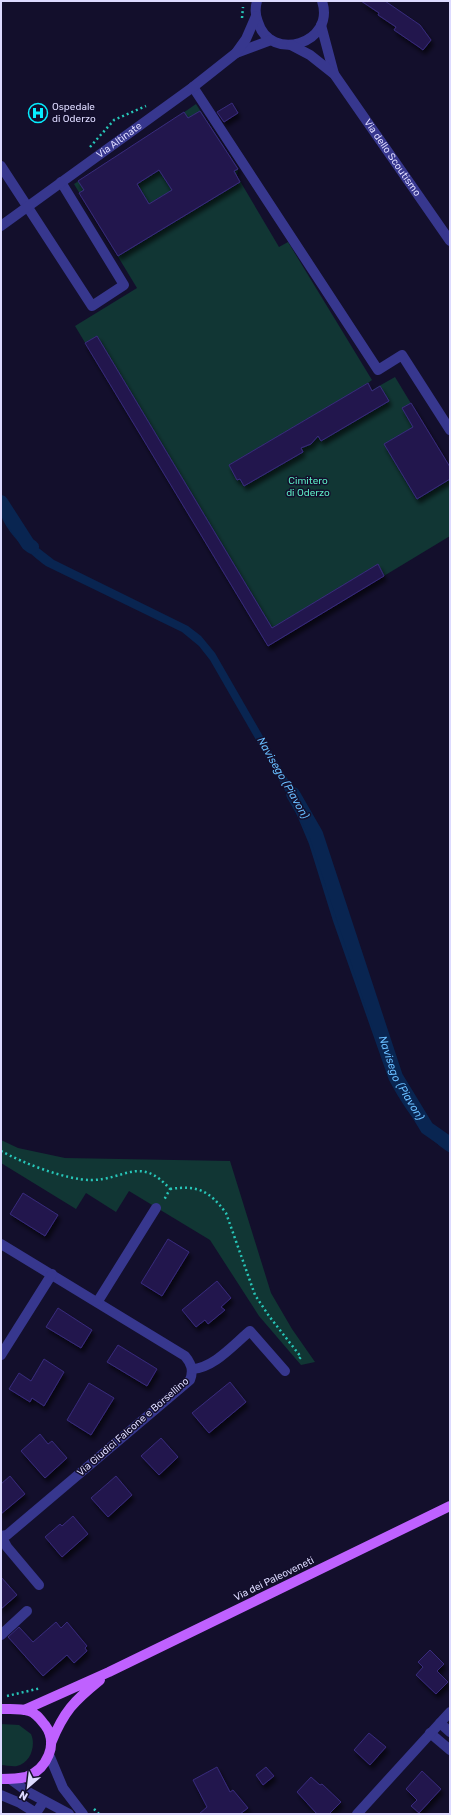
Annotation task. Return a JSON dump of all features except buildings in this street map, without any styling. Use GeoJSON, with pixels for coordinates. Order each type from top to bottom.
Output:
{"type":"FeatureCollection","features":[{"type":"Feature","properties":{"kind":"main road","name":"Via dei Paleoveneti"},"geometry":{"type":"LineString","coordinates":[[24,1710],[110,1672],[450,1506]]}},
{"type":"Feature","properties":{"kind":"main road","name":"Via dei Paleoveneti"},"geometry":{"type":"LineString","coordinates":[[51,1744],[63,1718],[75,1701],[110,1672]]}},
{"type":"Feature","properties":{"kind":"main road"},"geometry":{"type":"LineString","coordinates":[[1,1709],[30,1711],[40,1719],[48,1730],[51,1744],[50,1757],[32,1773],[27,1776],[6,1779]]}},
{"type":"Feature","properties":{"kind":"street","name":"Via Altinate"},"geometry":{"type":"LineString","coordinates":[[1,226],[236,53],[246,39],[256,16],[257,1]]}},
{"type":"Feature","properties":{"kind":"street"},"geometry":{"type":"LineString","coordinates":[[256,16],[261,29],[271,40],[281,44],[300,44],[316,33],[321,25],[324,15],[324,2]]}},
{"type":"Feature","properties":{"kind":"street","name":"Via dello Scoutismo"},"geometry":{"type":"LineString","coordinates":[[321,25],[334,74]]}},
{"type":"Feature","properties":{"kind":"street","name":"Via Altinate"},"geometry":{"type":"LineString","coordinates":[[236,53],[271,40]]}},
{"type":"Feature","properties":{"kind":"street","name":"Via dello Scoutismo"},"geometry":{"type":"LineString","coordinates":[[291,45],[310,55],[334,74],[450,241]]}},
{"type":"Feature","properties":{"kind":"street"},"geometry":{"type":"LineString","coordinates":[[193,86],[378,370],[402,355],[450,430]]}},
{"type":"Feature","properties":{"kind":"street"},"geometry":{"type":"LineString","coordinates":[[1,166],[92,306],[124,285],[62,182]]}},
{"type":"Feature","properties":{"kind":"street"},"geometry":{"type":"LineString","coordinates":[[98,1302],[156,1208]]}},
{"type":"Feature","properties":{"kind":"street","name":"Via Giudici Falcone e Borsellino"},"geometry":{"type":"LineString","coordinates":[[1,1244],[185,1356],[190,1362],[192,1368],[190,1380],[7,1535],[1,1536]]}},
{"type":"Feature","properties":{"kind":"street"},"geometry":{"type":"LineString","coordinates":[[1,1355],[52,1274]]}},
{"type":"Feature","properties":{"kind":"street"},"geometry":{"type":"LineString","coordinates":[[192,1368],[200,1368],[212,1362],[250,1331],[285,1371]]}},
{"type":"Feature","properties":{"kind":"street"},"geometry":{"type":"LineString","coordinates":[[1,1536],[7,1547],[39,1585]]}},
{"type":"Feature","properties":{"kind":"street"},"geometry":{"type":"LineString","coordinates":[[1,1635],[27,1611]]}},
{"type":"Feature","properties":{"kind":"street"},"geometry":{"type":"LineString","coordinates":[[357,1814],[450,1712]]}},
{"type":"Feature","properties":{"kind":"street"},"geometry":{"type":"LineString","coordinates":[[440,1723],[450,1732]]}},
{"type":"Feature","properties":{"kind":"street"},"geometry":{"type":"LineString","coordinates":[[430,1733],[450,1750]]}},
{"type":"Feature","properties":{"kind":"street"},"geometry":{"type":"LineString","coordinates":[[50,1757],[63,1788],[83,1814]]}},
{"type":"Feature","properties":{"kind":"street"},"geometry":{"type":"LineString","coordinates":[[6,1779],[69,1814]]}},
{"type":"Feature","properties":{"kind":"street"},"geometry":{"type":"LineString","coordinates":[[1,1795],[20,1803],[36,1813],[44,1801]]}},
{"type":"Feature","properties":{"kind":"path"},"geometry":{"type":"LineString","coordinates":[[241,23],[244,1]]}},
{"type":"Feature","properties":{"kind":"path"},"geometry":{"type":"LineString","coordinates":[[86,152],[114,120],[149,104]]}},
{"type":"Feature","properties":{"kind":"path"},"geometry":{"type":"LineString","coordinates":[[1,1151],[17,1159],[53,1171],[91,1180],[132,1171],[149,1173],[162,1180],[170,1189]]}},
{"type":"Feature","properties":{"kind":"path"},"geometry":{"type":"LineString","coordinates":[[156,1208],[170,1189],[185,1187],[195,1188],[210,1195],[226,1213],[255,1295],[268,1316],[301,1357],[299,1359]]}},
{"type":"Feature","properties":{"kind":"path"},"geometry":{"type":"LineString","coordinates":[[4,1697],[44,1688]]}},
{"type":"Feature","properties":{"kind":"path"},"geometry":{"type":"LineString","coordinates":[[91,1806],[99,1814]]}},
{"type":"Feature","properties":{"kind":"green space","name":"Cimitero di Oderzo"},"geometry":{"type":"Polygon","coordinates":[[[196,104],[238,169],[237,176],[279,247],[288,242],[372,380],[368,383],[372,390],[395,377],[450,468],[450,536],[268,646],[75,326],[137,288],[74,184],[145,139],[196,104]]]}},
{"type":"Feature","properties":{"kind":"green space"},"geometry":{"type":"Polygon","coordinates":[[[1,1140],[18,1148],[65,1158],[230,1161],[271,1293],[292,1329],[315,1362],[301,1365],[259,1316],[210,1240],[129,1191],[116,1212],[86,1193],[76,1209],[1,1163],[1,1140]]]}},
{"type":"Feature","properties":{"kind":"green space"},"geometry":{"type":"Polygon","coordinates":[[[1,1724],[19,1725],[31,1734],[33,1743],[31,1753],[22,1764],[15,1766],[1,1765],[1,1724]]]}},
{"type":"Feature","properties":{"kind":"water"},"geometry":{"type":"Polygon","coordinates":[[[1,502],[14,525],[27,539],[54,560],[188,626],[201,636],[215,653],[295,792],[322,859],[396,1080],[419,1114],[433,1129],[450,1142],[450,1153],[431,1138],[415,1121],[389,1080],[333,921],[309,844],[291,801],[210,660],[199,646],[182,632],[46,566],[27,550],[10,531],[1,516],[1,502]]]}},
{"type":"Feature","properties":{"kind":"waterway","name":"Navisego (Piavon)"},"geometry":{"type":"LineString","coordinates":[[1,502],[28,544],[32,547]]}},
{"type":"Feature","properties":{"kind":"waterway","name":"Navisego (Piavon)"},"geometry":{"type":"LineString","coordinates":[[293,794],[316,834],[396,1077],[427,1128],[450,1144]]}},
{"type":"Feature","properties":{"kind":"place","name":"Ospedale di Oderzo"},"geometry":{"type":"Point","coordinates":[38,113]}}]}
